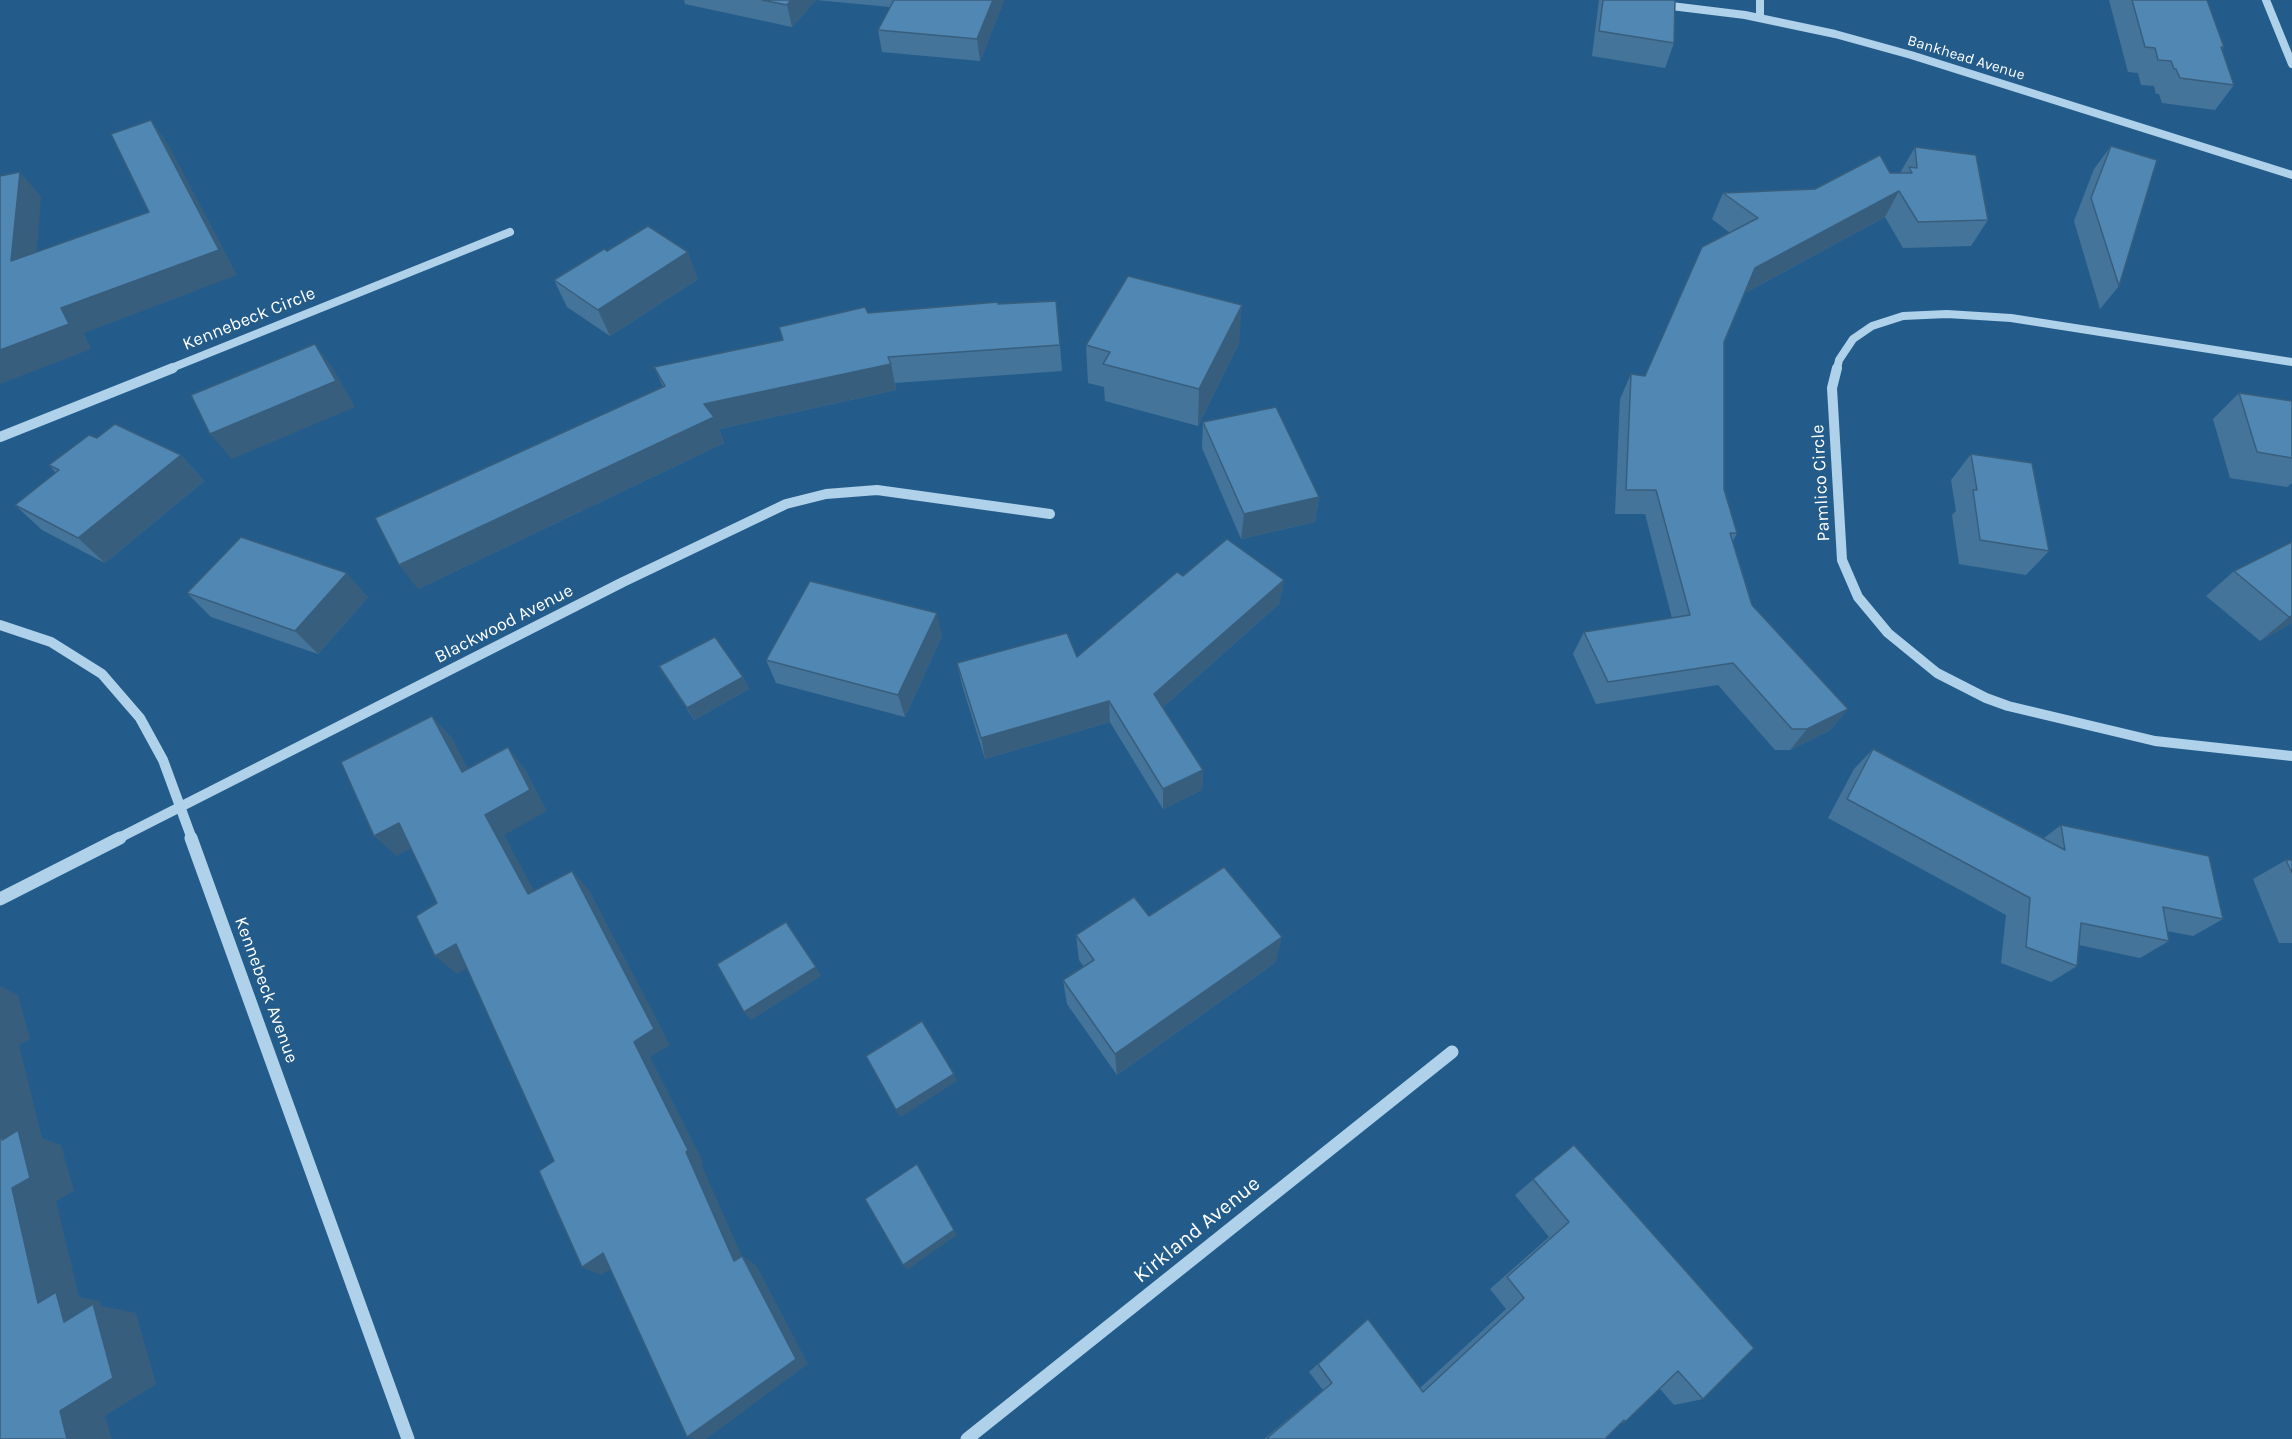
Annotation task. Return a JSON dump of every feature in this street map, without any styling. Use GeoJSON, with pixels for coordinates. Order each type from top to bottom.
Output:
{"type":"FeatureCollection","features":[{"type":"Feature","properties":{"kind":"street"},"geometry":{"type":"LineString","coordinates":[[1760,0],[1760,18]]}},
{"type":"Feature","properties":{"kind":"street"},"geometry":{"type":"LineString","coordinates":[[2266,0],[2292,64]]}},
{"type":"Feature","properties":{"kind":"street","name":"Bankhead Avenue"},"geometry":{"type":"LineString","coordinates":[[1658,4],[1760,18],[1835,34],[1911,55],[2292,175]]}},
{"type":"Feature","properties":{"kind":"street","name":"Kennebeck Circle"},"geometry":{"type":"LineString","coordinates":[[0,437],[510,232]]}},
{"type":"Feature","properties":{"kind":"street","name":"Pamlico Circle"},"geometry":{"type":"LineString","coordinates":[[2292,362],[2011,318],[1947,314],[1903,316],[1872,326],[1853,339],[1839,360],[1832,388],[1842,560],[1858,597],[1896,640],[1937,672],[1986,698],[2008,706],[2155,741],[2292,756]]}},
{"type":"Feature","properties":{"kind":"street","name":"Blackwood Avenue"},"geometry":{"type":"LineString","coordinates":[[0,899],[623,582],[786,504],[826,494],[876,490],[1050,514]]}},
{"type":"Feature","properties":{"kind":"street","name":"Kennebeck Avenue"},"geometry":{"type":"LineString","coordinates":[[0,625],[51,642],[102,675],[140,718],[164,759],[408,1439]]}},
{"type":"Feature","properties":{"kind":"street","name":"Kirkland Avenue"},"geometry":{"type":"LineString","coordinates":[[968,1439],[1452,1052]]}},
{"type":"Feature","properties":{"kind":"building"},"geometry":{"type":"Polygon","coordinates":[[[762,0],[791,0],[787,5],[762,0]]]}},
{"type":"Feature","properties":{"kind":"building"},"geometry":{"type":"Polygon","coordinates":[[[894,0],[993,0],[977,39],[878,30],[894,0]]]}},
{"type":"Feature","properties":{"kind":"building"},"geometry":{"type":"Polygon","coordinates":[[[1603,0],[1675,0],[1674,43],[1599,31],[1603,0]]]}},
{"type":"Feature","properties":{"kind":"building"},"geometry":{"type":"Polygon","coordinates":[[[2132,0],[2207,0],[2224,47],[2221,47],[2234,85],[2180,78],[2171,61],[2158,60],[2155,48],[2145,47],[2132,0]]]}},
{"type":"Feature","properties":{"kind":"building"},"geometry":{"type":"Polygon","coordinates":[[[151,120],[219,250],[61,308],[69,324],[0,350],[0,176],[20,172],[11,261],[149,212],[111,134],[151,120]]]}},
{"type":"Feature","properties":{"kind":"building"},"geometry":{"type":"Polygon","coordinates":[[[2111,146],[2157,160],[2119,286],[2091,198],[2111,146]]]}},
{"type":"Feature","properties":{"kind":"building"},"geometry":{"type":"Polygon","coordinates":[[[1915,147],[1976,155],[1988,220],[1918,222],[1899,191],[1755,268],[1724,342],[1724,489],[1737,533],[1730,533],[1752,605],[1848,709],[1807,729],[1792,729],[1733,663],[1608,682],[1584,632],[1690,615],[1656,490],[1626,490],[1631,374],[1645,376],[1702,247],[1758,218],[1723,193],[1815,189],[1880,155],[1890,173],[1912,173],[1909,167],[1917,168],[1915,147]]]}},
{"type":"Feature","properties":{"kind":"building"},"geometry":{"type":"Polygon","coordinates":[[[648,226],[688,252],[598,310],[554,280],[604,249],[607,251],[648,226]]]}},
{"type":"Feature","properties":{"kind":"building"},"geometry":{"type":"Polygon","coordinates":[[[1128,276],[1242,305],[1199,389],[1103,364],[1110,352],[1086,345],[1128,276]]]}},
{"type":"Feature","properties":{"kind":"building"},"geometry":{"type":"Polygon","coordinates":[[[1056,301],[1060,345],[888,357],[891,364],[704,404],[714,417],[399,565],[375,518],[665,386],[654,367],[783,340],[779,327],[865,307],[868,313],[998,302],[998,304],[1056,301]]]}},
{"type":"Feature","properties":{"kind":"building"},"geometry":{"type":"Polygon","coordinates":[[[315,344],[336,381],[210,434],[191,395],[315,344]]]}},
{"type":"Feature","properties":{"kind":"building"},"geometry":{"type":"Polygon","coordinates":[[[2239,393],[2292,401],[2292,458],[2257,452],[2239,393]]]}},
{"type":"Feature","properties":{"kind":"building"},"geometry":{"type":"Polygon","coordinates":[[[1276,407],[1319,497],[1244,514],[1203,422],[1276,407]]]}},
{"type":"Feature","properties":{"kind":"building"},"geometry":{"type":"Polygon","coordinates":[[[115,424],[181,455],[78,538],[15,505],[59,470],[49,465],[89,435],[97,438],[115,424]]]}},
{"type":"Feature","properties":{"kind":"building"},"geometry":{"type":"Polygon","coordinates":[[[1971,454],[2032,463],[2049,551],[1980,540],[1973,490],[1977,490],[1971,454]]]}},
{"type":"Feature","properties":{"kind":"building"},"geometry":{"type":"Polygon","coordinates":[[[241,537],[347,573],[295,631],[187,593],[241,537]]]}},
{"type":"Feature","properties":{"kind":"building"},"geometry":{"type":"Polygon","coordinates":[[[1227,539],[1284,580],[1154,694],[1203,770],[1163,789],[1109,701],[981,738],[957,663],[1067,633],[1077,657],[1177,572],[1183,576],[1227,539]]]}},
{"type":"Feature","properties":{"kind":"building"},"geometry":{"type":"Polygon","coordinates":[[[2292,542],[2292,616],[2289,617],[2234,571],[2292,542]]]}},
{"type":"Feature","properties":{"kind":"building"},"geometry":{"type":"Polygon","coordinates":[[[810,581],[937,613],[898,695],[766,660],[810,581]]]}},
{"type":"Feature","properties":{"kind":"building"},"geometry":{"type":"Polygon","coordinates":[[[715,637],[743,677],[687,708],[659,666],[715,637]]]}},
{"type":"Feature","properties":{"kind":"building"},"geometry":{"type":"Polygon","coordinates":[[[432,716],[462,772],[508,747],[530,790],[485,815],[528,894],[572,871],[654,1029],[634,1042],[688,1150],[686,1152],[734,1261],[742,1256],[796,1359],[687,1437],[603,1253],[582,1267],[539,1171],[554,1161],[456,944],[435,956],[416,916],[437,903],[399,823],[374,836],[341,762],[432,716]]]}},
{"type":"Feature","properties":{"kind":"building"},"geometry":{"type":"Polygon","coordinates":[[[1873,749],[2065,850],[2061,825],[2209,856],[2223,919],[2163,907],[2169,941],[2081,923],[2077,966],[2026,947],[2030,898],[1847,799],[1873,749]]]}},
{"type":"Feature","properties":{"kind":"building"},"geometry":{"type":"Polygon","coordinates":[[[2286,860],[2292,860],[2292,873],[2286,860]]]}},
{"type":"Feature","properties":{"kind":"building"},"geometry":{"type":"Polygon","coordinates":[[[1224,867],[1282,937],[1115,1054],[1063,980],[1094,960],[1076,935],[1134,897],[1149,916],[1224,867]]]}},
{"type":"Feature","properties":{"kind":"building"},"geometry":{"type":"Polygon","coordinates":[[[786,922],[816,967],[744,1012],[717,964],[786,922]]]}},
{"type":"Feature","properties":{"kind":"building"},"geometry":{"type":"Polygon","coordinates":[[[922,1021],[954,1074],[896,1110],[866,1056],[922,1021]]]}},
{"type":"Feature","properties":{"kind":"building"},"geometry":{"type":"Polygon","coordinates":[[[18,1130],[30,1178],[12,1188],[38,1303],[56,1292],[64,1322],[93,1304],[113,1378],[60,1411],[67,1439],[0,1439],[0,1131],[2,1140],[18,1130]]]}},
{"type":"Feature","properties":{"kind":"building"},"geometry":{"type":"Polygon","coordinates":[[[1574,1145],[1754,1348],[1703,1399],[1678,1371],[1605,1439],[1266,1439],[1332,1383],[1318,1364],[1368,1319],[1423,1392],[1524,1298],[1507,1277],[1569,1222],[1533,1179],[1574,1145]]]}},
{"type":"Feature","properties":{"kind":"building"},"geometry":{"type":"Polygon","coordinates":[[[917,1164],[954,1230],[903,1265],[865,1199],[917,1164]]]}}]}
